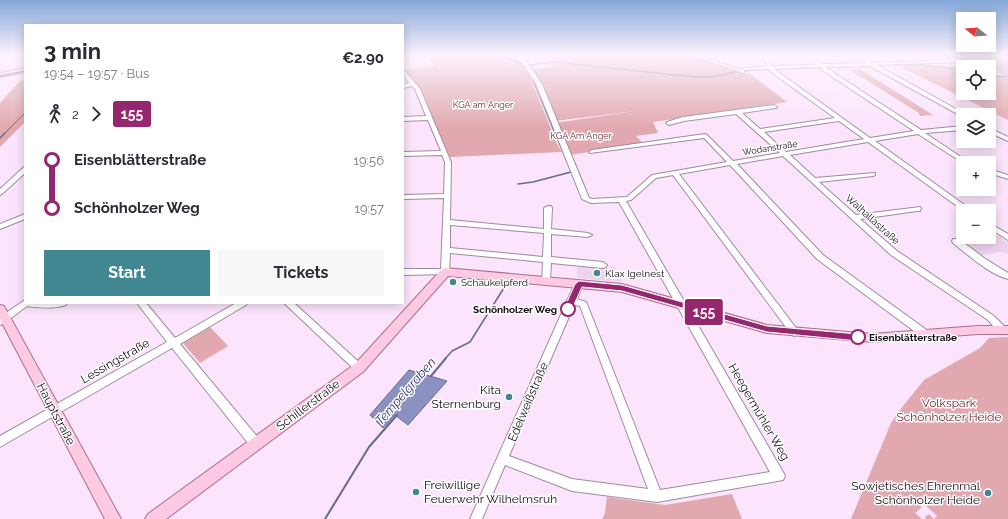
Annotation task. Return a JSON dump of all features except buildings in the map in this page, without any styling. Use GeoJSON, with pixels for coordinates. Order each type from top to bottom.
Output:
{"type":"FeatureCollection","features":[{"type":"Feature","properties":{"kind":"main road"},"geometry":{"type":"LineString","coordinates":[[445,272],[622,288],[767,329],[794,332],[872,338],[978,330],[1005,330]]}},
{"type":"Feature","properties":{"kind":"main road","name":"Schillerstraße"},"geometry":{"type":"LineString","coordinates":[[153,519],[359,368],[445,272]]}},
{"type":"Feature","properties":{"kind":"main road","name":"Hauptstraße"},"geometry":{"type":"LineString","coordinates":[[2,316],[113,519]]}},
{"type":"Feature","properties":{"kind":"street"},"geometry":{"type":"LineString","coordinates":[[404,272],[445,272],[448,162],[430,118],[413,84],[408,78]]}},
{"type":"Feature","properties":{"kind":"street"},"geometry":{"type":"LineString","coordinates":[[535,78],[539,84],[562,144],[586,199],[622,200]]}},
{"type":"Feature","properties":{"kind":"street"},"geometry":{"type":"LineString","coordinates":[[783,78],[959,204]]}},
{"type":"Feature","properties":{"kind":"street"},"geometry":{"type":"LineString","coordinates":[[837,78],[956,156]]}},
{"type":"Feature","properties":{"kind":"street"},"geometry":{"type":"LineString","coordinates":[[899,78],[956,111]]}},
{"type":"Feature","properties":{"kind":"street"},"geometry":{"type":"LineString","coordinates":[[404,86],[413,84]]}},
{"type":"Feature","properties":{"kind":"street"},"geometry":{"type":"LineString","coordinates":[[670,123],[683,119],[774,107]]}},
{"type":"Feature","properties":{"kind":"street","name":"Walhallastraße"},"geometry":{"type":"LineString","coordinates":[[738,112],[894,253],[992,318],[1005,330]]}},
{"type":"Feature","properties":{"kind":"street"},"geometry":{"type":"LineString","coordinates":[[404,119],[430,118]]}},
{"type":"Feature","properties":{"kind":"street"},"geometry":{"type":"LineString","coordinates":[[760,131],[840,120]]}},
{"type":"Feature","properties":{"kind":"street","name":"Wodanstraße"},"geometry":{"type":"LineString","coordinates":[[622,200],[629,199],[654,176],[919,132],[956,129]]}},
{"type":"Feature","properties":{"kind":"street"},"geometry":{"type":"LineString","coordinates":[[996,133],[1008,138]]}},
{"type":"Feature","properties":{"kind":"street"},"geometry":{"type":"LineString","coordinates":[[592,152],[704,136],[732,163],[820,257],[925,334]]}},
{"type":"Feature","properties":{"kind":"street"},"geometry":{"type":"LineString","coordinates":[[404,154],[445,153]]}},
{"type":"Feature","properties":{"kind":"street"},"geometry":{"type":"LineString","coordinates":[[0,193],[24,170]]}},
{"type":"Feature","properties":{"kind":"street"},"geometry":{"type":"LineString","coordinates":[[675,173],[794,332]]}},
{"type":"Feature","properties":{"kind":"street"},"geometry":{"type":"LineString","coordinates":[[996,173],[1008,177]]}},
{"type":"Feature","properties":{"kind":"street"},"geometry":{"type":"LineString","coordinates":[[815,180],[873,174]]}},
{"type":"Feature","properties":{"kind":"street"},"geometry":{"type":"LineString","coordinates":[[404,197],[447,196]]}},
{"type":"Feature","properties":{"kind":"street","name":"Heegermühler Weg"},"geometry":{"type":"LineString","coordinates":[[503,459],[572,485],[657,496],[779,476],[622,200]]}},
{"type":"Feature","properties":{"kind":"street"},"geometry":{"type":"LineString","coordinates":[[546,281],[548,208]]}},
{"type":"Feature","properties":{"kind":"street"},"geometry":{"type":"LineString","coordinates":[[855,217],[918,209]]}},
{"type":"Feature","properties":{"kind":"street"},"geometry":{"type":"LineString","coordinates":[[0,227],[24,216]]}},
{"type":"Feature","properties":{"kind":"street"},"geometry":{"type":"LineString","coordinates":[[446,222],[588,235]]}},
{"type":"Feature","properties":{"kind":"street"},"geometry":{"type":"LineString","coordinates":[[996,230],[1008,238]]}},
{"type":"Feature","properties":{"kind":"street"},"geometry":{"type":"LineString","coordinates":[[959,244],[972,255],[995,270],[1008,276]]}},
{"type":"Feature","properties":{"kind":"street"},"geometry":{"type":"LineString","coordinates":[[445,250],[603,265]]}},
{"type":"Feature","properties":{"kind":"street","name":"Edelweißstraße"},"geometry":{"type":"LineString","coordinates":[[476,519],[579,284]]}},
{"type":"Feature","properties":{"kind":"street"},"geometry":{"type":"LineString","coordinates":[[572,301],[583,304],[657,496]]}},
{"type":"Feature","properties":{"kind":"street"},"geometry":{"type":"LineString","coordinates":[[2,316],[24,304]]}},
{"type":"Feature","properties":{"kind":"street"},"geometry":{"type":"LineString","coordinates":[[39,304],[56,304]]}},
{"type":"Feature","properties":{"kind":"street"},"geometry":{"type":"LineString","coordinates":[[142,304],[256,444]]}},
{"type":"Feature","properties":{"kind":"street","name":"Lessingstraße"},"geometry":{"type":"LineString","coordinates":[[0,442],[241,304]]}},
{"type":"Feature","properties":{"kind":"street"},"geometry":{"type":"LineString","coordinates":[[289,304],[359,368]]}},
{"type":"Feature","properties":{"kind":"shaded area"},"geometry":{"type":"Polygon","coordinates":[[[996,236],[998,236],[1008,243],[1008,254],[1000,252],[979,256],[970,244],[996,244],[996,236]]]}},
{"type":"Feature","properties":{"kind":"shaded area","name":"Klax Igelnest"},"geometry":{"type":"Polygon","coordinates":[[[577,264],[610,269],[609,266],[614,267],[622,282],[577,278],[577,264]]]}},
{"type":"Feature","properties":{"kind":"green space","name":"KGA am Anger"},"geometry":{"type":"Polygon","coordinates":[[[411,78],[530,78],[557,144],[562,152],[450,157],[420,89],[411,78]]]}},
{"type":"Feature","properties":{"kind":"green space","name":"KGA Am Anger"},"geometry":{"type":"Polygon","coordinates":[[[536,78],[756,78],[787,102],[653,122],[658,133],[636,136],[643,143],[569,155],[555,123],[635,111],[555,121],[536,78]]]}},
{"type":"Feature","properties":{"kind":"green space"},"geometry":{"type":"Polygon","coordinates":[[[863,78],[875,78],[933,115],[920,116],[919,113],[863,78]]]}},
{"type":"Feature","properties":{"kind":"green space"},"geometry":{"type":"Polygon","coordinates":[[[924,78],[956,78],[956,94],[924,78]]]}},
{"type":"Feature","properties":{"kind":"green space"},"geometry":{"type":"Polygon","coordinates":[[[996,78],[1008,78],[1008,120],[996,114],[996,108],[984,108],[968,100],[996,100],[996,78]]]}},
{"type":"Feature","properties":{"kind":"green space"},"geometry":{"type":"Polygon","coordinates":[[[24,80],[24,123],[0,147],[0,103],[19,82],[24,80]]]}},
{"type":"Feature","properties":{"kind":"green space"},"geometry":{"type":"Polygon","coordinates":[[[210,327],[228,346],[200,363],[183,343],[210,327]]]}},
{"type":"Feature","properties":{"kind":"green space","name":"Volkspark Schönholzer Heide"},"geometry":{"type":"Polygon","coordinates":[[[1008,337],[1008,519],[934,519],[937,516],[921,501],[918,504],[922,507],[915,513],[922,519],[851,519],[891,423],[924,380],[980,348],[989,338],[1008,337]]]}},
{"type":"Feature","properties":{"kind":"green space"},"geometry":{"type":"Polygon","coordinates":[[[732,494],[742,519],[602,519],[605,513],[607,497],[665,505],[732,494]]]}},
{"type":"Feature","properties":{"kind":"green space"},"geometry":{"type":"Polygon","coordinates":[[[929,514],[934,519],[926,519],[925,517],[929,514]]]}},
{"type":"Feature","properties":{"kind":"water"},"geometry":{"type":"Polygon","coordinates":[[[409,370],[447,381],[408,425],[395,415],[383,428],[370,415],[409,370]]]}},
{"type":"Feature","properties":{"kind":"waterway"},"geometry":{"type":"LineString","coordinates":[[532,78],[555,134]]}},
{"type":"Feature","properties":{"kind":"waterway"},"geometry":{"type":"LineString","coordinates":[[0,138],[24,114]]}},
{"type":"Feature","properties":{"kind":"waterway"},"geometry":{"type":"LineString","coordinates":[[555,133],[570,168]]}},
{"type":"Feature","properties":{"kind":"waterway"},"geometry":{"type":"LineString","coordinates":[[518,184],[533,182],[571,172]]}},
{"type":"Feature","properties":{"kind":"waterway","name":"Tempelgraben"},"geometry":{"type":"LineString","coordinates":[[445,359],[452,351],[470,342],[507,283]]}},
{"type":"Feature","properties":{"kind":"waterway","name":"Tempelgraben"},"geometry":{"type":"LineString","coordinates":[[431,376],[446,358]]}},
{"type":"Feature","properties":{"kind":"waterway","name":"Tempelgraben"},"geometry":{"type":"LineString","coordinates":[[325,519],[369,447],[397,415]]}},
{"type":"Feature","properties":{"kind":"bus line","name":"155"},"geometry":{"type":"LineString","coordinates":[[568,309],[579,284],[622,288],[767,329],[858,337]]}},
{"type":"Feature","properties":{"kind":"place","name":"Klax Igelnest"},"geometry":{"type":"Point","coordinates":[597,273]}},
{"type":"Feature","properties":{"kind":"place","name":"Schaukelpferd"},"geometry":{"type":"Point","coordinates":[453,282]}},
{"type":"Feature","properties":{"kind":"place","name":"Schönholzer Weg"},"geometry":{"type":"Point","coordinates":[568,309]}},
{"type":"Feature","properties":{"kind":"place","name":"Eisenblätterstraße"},"geometry":{"type":"Point","coordinates":[858,337]}},
{"type":"Feature","properties":{"kind":"place","name":"Kita Sternenburg"},"geometry":{"type":"Point","coordinates":[509,397]}},
{"type":"Feature","properties":{"kind":"place","name":"Freiwillige Feuerwehr Wilhelmsruh"},"geometry":{"type":"Point","coordinates":[416,492]}},
{"type":"Feature","properties":{"kind":"place","name":"Sowjetisches Ehrenmal Schönholzer Heide"},"geometry":{"type":"Point","coordinates":[988,493]}}]}
